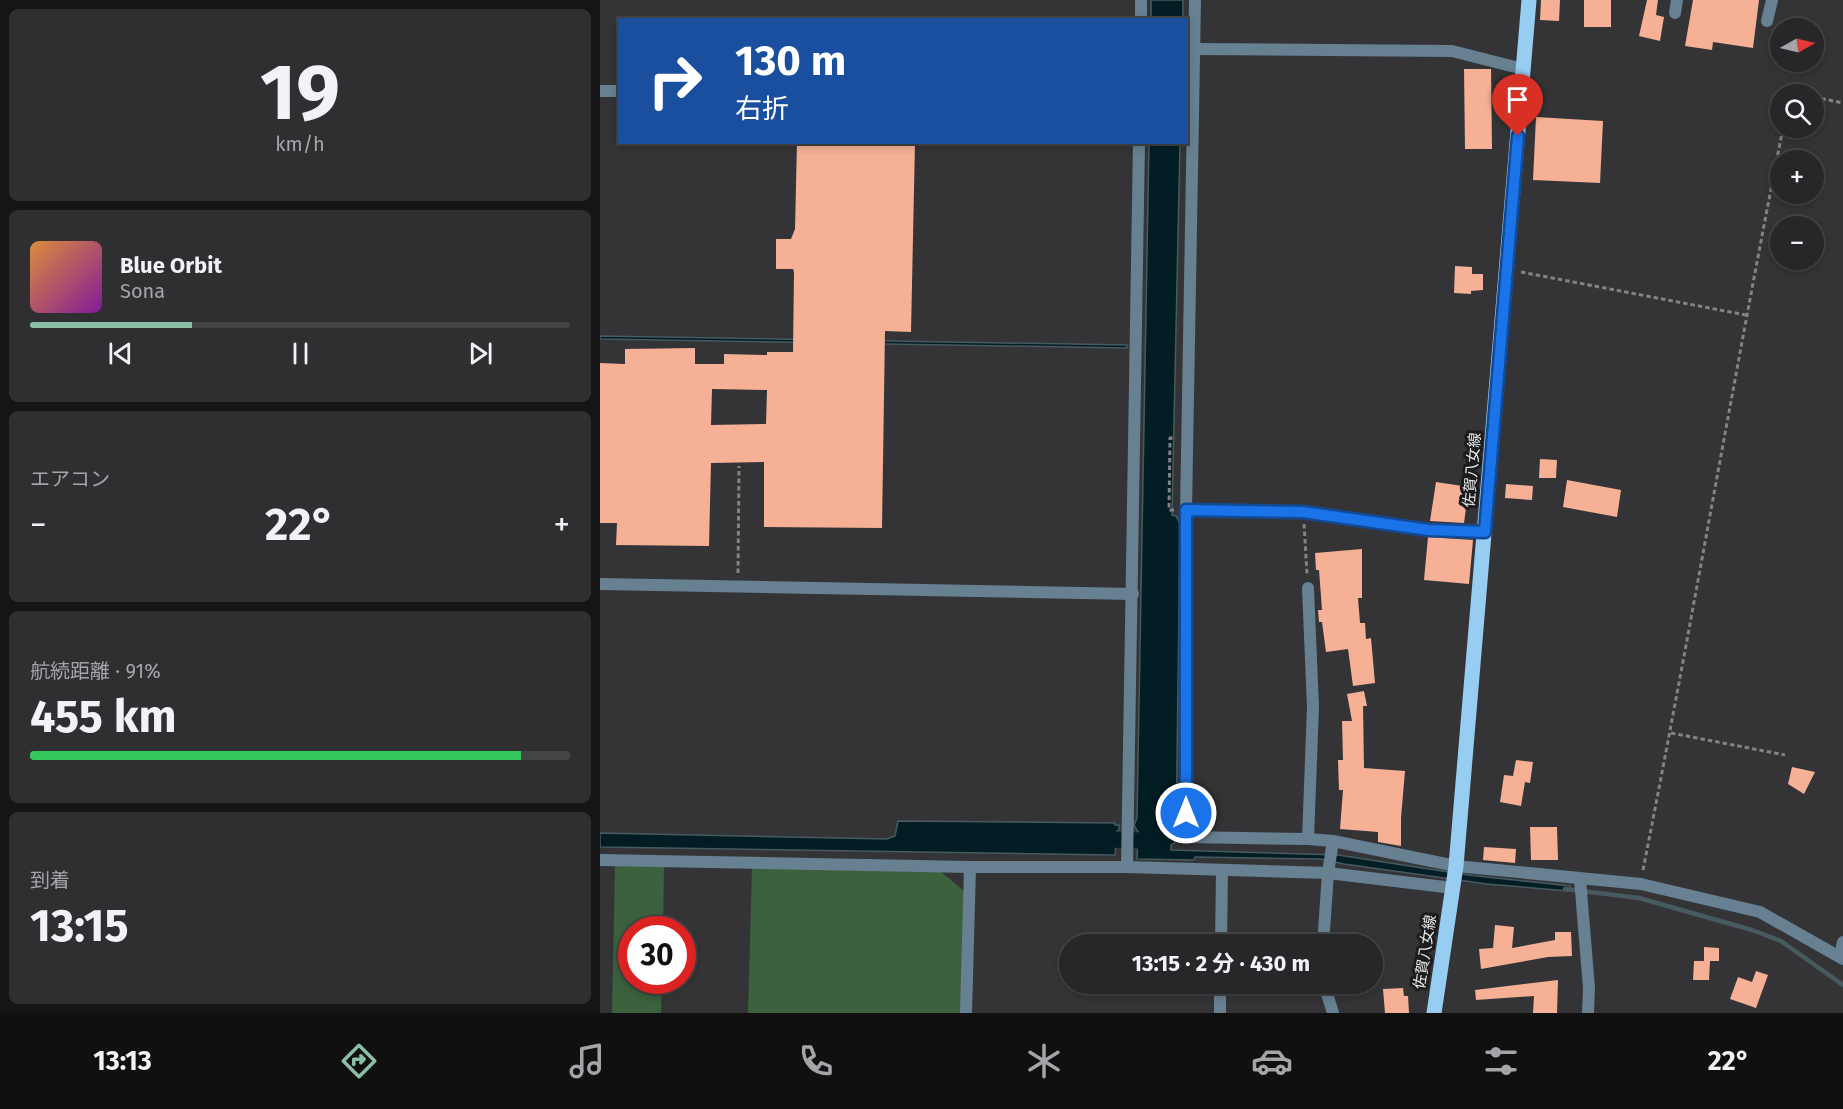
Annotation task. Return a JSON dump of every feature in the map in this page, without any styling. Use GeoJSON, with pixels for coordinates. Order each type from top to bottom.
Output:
{"type":"FeatureCollection","features":[{"type":"Feature","properties":{"kind":"main road","name":"佐賀八女線"},"geometry":{"type":"LineString","coordinates":[[1434,1013],[1454,888],[1529,0]]}},
{"type":"Feature","properties":{"kind":"street"},"geometry":{"type":"LineString","coordinates":[[1141,0],[1141,18]]}},
{"type":"Feature","properties":{"kind":"street"},"geometry":{"type":"LineString","coordinates":[[1195,0],[1182,511],[1186,837],[1333,841],[1456,866],[1641,884],[1760,912],[1842,958],[1843,942]]}},
{"type":"Feature","properties":{"kind":"street"},"geometry":{"type":"LineString","coordinates":[[1767,21],[1772,0]]}},
{"type":"Feature","properties":{"kind":"street"},"geometry":{"type":"LineString","coordinates":[[1194,49],[1452,51],[1522,69]]}},
{"type":"Feature","properties":{"kind":"street"},"geometry":{"type":"LineString","coordinates":[[600,91],[618,91]]}},
{"type":"Feature","properties":{"kind":"street"},"geometry":{"type":"LineString","coordinates":[[1127,867],[1139,144]]}},
{"type":"Feature","properties":{"kind":"street"},"geometry":{"type":"LineString","coordinates":[[1182,511],[1303,512],[1429,530],[1485,532]]}},
{"type":"Feature","properties":{"kind":"street"},"geometry":{"type":"LineString","coordinates":[[600,585],[1133,594]]}},
{"type":"Feature","properties":{"kind":"street"},"geometry":{"type":"LineString","coordinates":[[1308,588],[1313,706],[1308,839]]}},
{"type":"Feature","properties":{"kind":"street"},"geometry":{"type":"LineString","coordinates":[[1324,934],[1328,873],[1333,841]]}},
{"type":"Feature","properties":{"kind":"street"},"geometry":{"type":"LineString","coordinates":[[600,860],[970,867],[1127,867],[1328,873],[1454,888]]}},
{"type":"Feature","properties":{"kind":"street"},"geometry":{"type":"LineString","coordinates":[[966,1013],[970,867]]}},
{"type":"Feature","properties":{"kind":"street"},"geometry":{"type":"LineString","coordinates":[[1221,934],[1222,870]]}},
{"type":"Feature","properties":{"kind":"street"},"geometry":{"type":"LineString","coordinates":[[1580,879],[1589,988],[1588,1013]]}},
{"type":"Feature","properties":{"kind":"street"},"geometry":{"type":"LineString","coordinates":[[1220,994],[1220,1013]]}},
{"type":"Feature","properties":{"kind":"street"},"geometry":{"type":"LineString","coordinates":[[1327,994],[1333,1013]]}},
{"type":"Feature","properties":{"kind":"path"},"geometry":{"type":"LineString","coordinates":[[1824,99],[1843,103]]}},
{"type":"Feature","properties":{"kind":"path"},"geometry":{"type":"LineString","coordinates":[[1641,884],[1781,138]]}},
{"type":"Feature","properties":{"kind":"path"},"geometry":{"type":"LineString","coordinates":[[1508,270],[1746,315]]}},
{"type":"Feature","properties":{"kind":"path"},"geometry":{"type":"LineString","coordinates":[[1179,437],[1170,438],[1169,510],[1182,511]]}},
{"type":"Feature","properties":{"kind":"path"},"geometry":{"type":"LineString","coordinates":[[738,587],[739,466]]}},
{"type":"Feature","properties":{"kind":"path"},"geometry":{"type":"LineString","coordinates":[[1303,512],[1308,588]]}},
{"type":"Feature","properties":{"kind":"path"},"geometry":{"type":"LineString","coordinates":[[1671,733],[1785,755]]}},
{"type":"Feature","properties":{"kind":"green space"},"geometry":{"type":"Polygon","coordinates":[[[615,865],[664,867],[663,916],[618,916],[618,994],[662,994],[661,1013],[612,1013],[615,865]]]}},
{"type":"Feature","properties":{"kind":"green space"},"geometry":{"type":"Polygon","coordinates":[[[752,868],[941,872],[964,891],[962,1013],[748,1013],[752,868]]]}},
{"type":"Feature","properties":{"kind":"water"},"geometry":{"type":"Polygon","coordinates":[[[1151,0],[1183,0],[1183,18],[1151,18],[1151,0]]]}},
{"type":"Feature","properties":{"kind":"water"},"geometry":{"type":"Polygon","coordinates":[[[1149,144],[1180,144],[1172,515],[1176,516],[1180,524],[1176,842],[1171,845],[1171,850],[1338,855],[1468,875],[1570,886],[1568,891],[1487,884],[1321,859],[1195,857],[1194,860],[1137,859],[1138,832],[1134,825],[1137,818],[1149,144]]]}},
{"type":"Feature","properties":{"kind":"water"},"geometry":{"type":"Polygon","coordinates":[[[600,336],[1127,345],[1127,348],[600,339],[600,336]]]}},
{"type":"Feature","properties":{"kind":"water"},"geometry":{"type":"Polygon","coordinates":[[[898,821],[1115,823],[1119,825],[1119,830],[1117,831],[1115,855],[600,847],[600,833],[887,839],[895,836],[898,821]]]}},
{"type":"Feature","properties":{"kind":"building"},"geometry":{"type":"Polygon","coordinates":[[[1541,0],[1560,0],[1559,21],[1540,20],[1541,0]]]}},
{"type":"Feature","properties":{"kind":"building"},"geometry":{"type":"Polygon","coordinates":[[[1584,0],[1611,0],[1611,27],[1584,27],[1584,0]]]}},
{"type":"Feature","properties":{"kind":"building"},"geometry":{"type":"Polygon","coordinates":[[[1647,0],[1658,0],[1656,15],[1664,17],[1660,41],[1639,36],[1647,0]]]}},
{"type":"Feature","properties":{"kind":"building"},"geometry":{"type":"Polygon","coordinates":[[[1693,0],[1759,0],[1753,48],[1713,42],[1712,50],[1685,46],[1693,0]]]}},
{"type":"Feature","properties":{"kind":"building"},"geometry":{"type":"Polygon","coordinates":[[[1464,69],[1491,69],[1492,149],[1465,149],[1464,69]]]}},
{"type":"Feature","properties":{"kind":"building"},"geometry":{"type":"Polygon","coordinates":[[[1536,117],[1603,121],[1600,183],[1533,180],[1536,117]]]}},
{"type":"Feature","properties":{"kind":"building"},"geometry":{"type":"Polygon","coordinates":[[[797,144],[915,144],[911,332],[885,331],[882,528],[764,527],[764,462],[711,463],[709,546],[616,545],[617,523],[600,523],[600,363],[625,364],[625,349],[695,348],[695,364],[724,364],[724,354],[767,355],[767,352],[793,352],[794,272],[793,269],[776,269],[776,239],[791,239],[795,229],[797,144]],[[712,389],[711,425],[766,424],[767,390],[712,389]]]}},
{"type":"Feature","properties":{"kind":"building"},"geometry":{"type":"Polygon","coordinates":[[[1455,266],[1472,267],[1472,274],[1483,274],[1483,290],[1471,291],[1471,294],[1454,293],[1455,266]]]}},
{"type":"Feature","properties":{"kind":"building"},"geometry":{"type":"Polygon","coordinates":[[[1540,459],[1557,460],[1556,478],[1539,478],[1540,459]]]}},
{"type":"Feature","properties":{"kind":"building"},"geometry":{"type":"Polygon","coordinates":[[[1567,480],[1621,490],[1617,517],[1563,507],[1567,480]]]}},
{"type":"Feature","properties":{"kind":"building"},"geometry":{"type":"Polygon","coordinates":[[[1436,482],[1469,487],[1464,523],[1430,521],[1436,482]]]}},
{"type":"Feature","properties":{"kind":"building"},"geometry":{"type":"Polygon","coordinates":[[[1506,484],[1533,486],[1532,500],[1505,498],[1506,484]]]}},
{"type":"Feature","properties":{"kind":"building"},"geometry":{"type":"Polygon","coordinates":[[[1428,537],[1473,540],[1469,584],[1424,580],[1428,537]]]}},
{"type":"Feature","properties":{"kind":"building"},"geometry":{"type":"Polygon","coordinates":[[[1362,549],[1362,598],[1358,598],[1360,623],[1365,623],[1366,639],[1371,638],[1375,683],[1353,686],[1348,649],[1326,652],[1322,622],[1319,622],[1318,610],[1322,610],[1319,570],[1316,570],[1315,553],[1362,549]]]}},
{"type":"Feature","properties":{"kind":"building"},"geometry":{"type":"Polygon","coordinates":[[[1364,691],[1367,706],[1363,706],[1364,768],[1405,771],[1401,846],[1378,842],[1378,832],[1340,829],[1343,790],[1339,790],[1338,760],[1343,760],[1342,721],[1352,721],[1347,694],[1364,691]]]}},
{"type":"Feature","properties":{"kind":"building"},"geometry":{"type":"Polygon","coordinates":[[[1516,760],[1533,762],[1530,783],[1525,782],[1521,806],[1500,802],[1504,775],[1513,776],[1516,760]]]}},
{"type":"Feature","properties":{"kind":"building"},"geometry":{"type":"Polygon","coordinates":[[[1792,767],[1815,772],[1804,794],[1788,784],[1792,767]]]}},
{"type":"Feature","properties":{"kind":"building"},"geometry":{"type":"Polygon","coordinates":[[[1530,827],[1557,827],[1558,860],[1531,860],[1530,827]]]}},
{"type":"Feature","properties":{"kind":"building"},"geometry":{"type":"Polygon","coordinates":[[[1484,847],[1516,849],[1515,863],[1483,860],[1484,847]]]}},
{"type":"Feature","properties":{"kind":"building"},"geometry":{"type":"Polygon","coordinates":[[[1495,925],[1514,927],[1512,948],[1555,940],[1555,932],[1571,932],[1572,956],[1548,957],[1481,969],[1479,949],[1493,948],[1495,925]]]}},
{"type":"Feature","properties":{"kind":"building"},"geometry":{"type":"Polygon","coordinates":[[[1704,947],[1719,948],[1719,961],[1704,961],[1704,947]]]}},
{"type":"Feature","properties":{"kind":"building"},"geometry":{"type":"Polygon","coordinates":[[[1694,961],[1710,961],[1709,980],[1693,980],[1694,961]]]}},
{"type":"Feature","properties":{"kind":"building"},"geometry":{"type":"Polygon","coordinates":[[[1756,971],[1768,975],[1756,1008],[1730,999],[1738,977],[1752,982],[1756,971]]]}},
{"type":"Feature","properties":{"kind":"building"},"geometry":{"type":"Polygon","coordinates":[[[1558,980],[1557,1013],[1533,1013],[1534,996],[1476,1000],[1475,990],[1558,980]]]}},
{"type":"Feature","properties":{"kind":"building"},"geometry":{"type":"Polygon","coordinates":[[[1403,988],[1404,996],[1408,996],[1409,1013],[1385,1013],[1383,989],[1403,988]]]}},
{"type":"Feature","properties":{"kind":"waterway"},"geometry":{"type":"LineString","coordinates":[[1096,839],[1154,841],[1154,835]]}},
{"type":"Feature","properties":{"kind":"waterway"},"geometry":{"type":"LineString","coordinates":[[1565,889],[1639,898],[1752,930],[1781,941],[1843,985]]}},
{"type":"Feature","properties":{"kind":"route"},"geometry":{"type":"LineString","coordinates":[[1186,813],[1186,510],[1285,510],[1429,530],[1485,532],[1518,136]]}}]}
